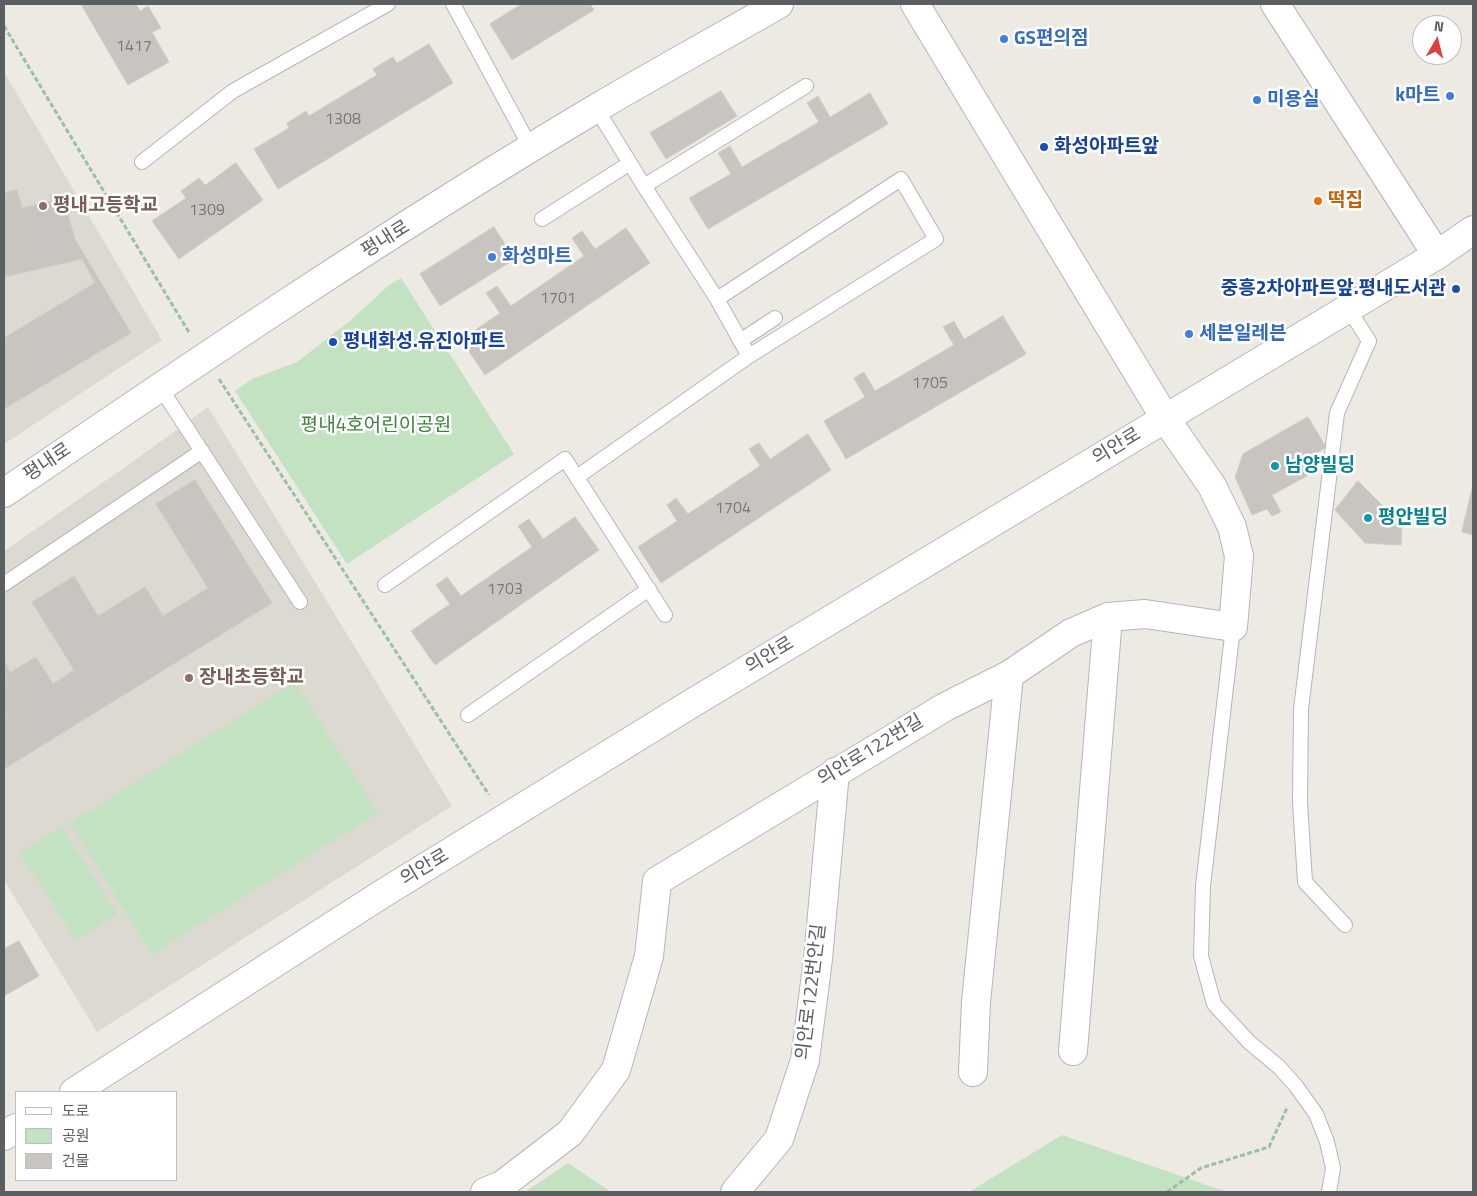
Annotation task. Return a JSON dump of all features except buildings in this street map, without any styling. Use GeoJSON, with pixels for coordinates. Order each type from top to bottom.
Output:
{"type":"FeatureCollection","features":[{"type":"Feature","properties":{"kind":"street","name":"평내로"},"geometry":{"type":"LineString","coordinates":[[4,493],[261,319],[531,148],[596,108],[779,4]]}},
{"type":"Feature","properties":{"kind":"street"},"geometry":{"type":"LineString","coordinates":[[915,4],[1165,418],[1212,486],[1232,527],[1239,556],[1233,627]]}},
{"type":"Feature","properties":{"kind":"street"},"geometry":{"type":"LineString","coordinates":[[1275,4],[1437,256]]}},
{"type":"Feature","properties":{"kind":"street","name":"의안로"},"geometry":{"type":"LineString","coordinates":[[76,1091],[382,894],[694,702],[1437,256],[1473,230]]}},
{"type":"Feature","properties":{"kind":"street","name":"의안로122번길"},"geometry":{"type":"LineString","coordinates":[[485,1192],[502,1185],[570,1133],[616,1070],[649,956],[656,881],[945,707],[1009,675],[1071,633],[1108,617],[1145,614],[1233,627]]}},
{"type":"Feature","properties":{"kind":"street"},"geometry":{"type":"LineString","coordinates":[[1073,1051],[1108,617]]}},
{"type":"Feature","properties":{"kind":"street"},"geometry":{"type":"LineString","coordinates":[[974,1072],[976,1002],[1009,675]]}},
{"type":"Feature","properties":{"kind":"street","name":"의안로122번안길"},"geometry":{"type":"LineString","coordinates":[[735,1192],[779,1138],[804,1060],[818,959],[835,772]]}},
{"type":"Feature","properties":{"kind":"street"},"geometry":{"type":"LineString","coordinates":[[4,1136],[15,1129]]}},
{"type":"Feature","properties":{"kind":"lane"},"geometry":{"type":"LineString","coordinates":[[142,162],[233,91],[388,4]]}},
{"type":"Feature","properties":{"kind":"lane"},"geometry":{"type":"LineString","coordinates":[[453,4],[531,148]]}},
{"type":"Feature","properties":{"kind":"lane"},"geometry":{"type":"LineString","coordinates":[[644,186],[806,86]]}},
{"type":"Feature","properties":{"kind":"lane"},"geometry":{"type":"LineString","coordinates":[[596,108],[644,186],[718,299],[749,356]]}},
{"type":"Feature","properties":{"kind":"lane"},"geometry":{"type":"LineString","coordinates":[[542,219],[630,163]]}},
{"type":"Feature","properties":{"kind":"lane"},"geometry":{"type":"LineString","coordinates":[[577,477],[749,356],[936,240],[901,179],[718,299]]}},
{"type":"Feature","properties":{"kind":"lane"},"geometry":{"type":"LineString","coordinates":[[1345,925],[1305,882],[1300,802],[1301,709],[1338,413],[1369,341],[1348,308]]}},
{"type":"Feature","properties":{"kind":"lane"},"geometry":{"type":"LineString","coordinates":[[740,342],[775,318]]}},
{"type":"Feature","properties":{"kind":"lane"},"geometry":{"type":"LineString","coordinates":[[160,387],[300,602]]}},
{"type":"Feature","properties":{"kind":"lane"},"geometry":{"type":"LineString","coordinates":[[4,584],[202,451]]}},
{"type":"Feature","properties":{"kind":"lane"},"geometry":{"type":"LineString","coordinates":[[385,586],[565,459],[665,615]]}},
{"type":"Feature","properties":{"kind":"lane"},"geometry":{"type":"LineString","coordinates":[[468,715],[649,589]]}},
{"type":"Feature","properties":{"kind":"lane"},"geometry":{"type":"LineString","coordinates":[[1233,627],[1204,886],[1201,956],[1214,1004],[1249,1042],[1279,1067],[1296,1086],[1316,1114],[1328,1142],[1333,1168],[1329,1192]]}},
{"type":"Feature","properties":{"kind":"path"},"geometry":{"type":"LineString","coordinates":[[4,26],[204,358],[505,820]]}},
{"type":"Feature","properties":{"kind":"path"},"geometry":{"type":"LineString","coordinates":[[1167,1192],[1200,1168],[1270,1148],[1296,1086]]}},
{"type":"Feature","properties":{"kind":"shaded area","name":"평내고등학교"},"geometry":{"type":"Polygon","coordinates":[[[4,72],[162,340],[4,444],[4,72]]]}},
{"type":"Feature","properties":{"kind":"shaded area","name":"장내초등학교"},"geometry":{"type":"Polygon","coordinates":[[[208,407],[452,806],[97,1032],[4,880],[4,551],[208,407]]]}},
{"type":"Feature","properties":{"kind":"green space","name":"평내4호어린이공원"},"geometry":{"type":"Polygon","coordinates":[[[401,278],[514,454],[347,564],[235,391],[252,379],[297,362],[351,320],[388,286],[401,278]]]}},
{"type":"Feature","properties":{"kind":"green space"},"geometry":{"type":"Polygon","coordinates":[[[295,682],[378,813],[152,954],[70,823],[295,682]]]}},
{"type":"Feature","properties":{"kind":"green space"},"geometry":{"type":"Polygon","coordinates":[[[62,827],[117,914],[76,940],[20,853],[62,827]]]}},
{"type":"Feature","properties":{"kind":"green space"},"geometry":{"type":"Polygon","coordinates":[[[1062,1135],[1227,1192],[969,1192],[1062,1135]]]}},
{"type":"Feature","properties":{"kind":"green space"},"geometry":{"type":"Polygon","coordinates":[[[568,1163],[611,1192],[525,1192],[568,1163]]]}},
{"type":"Feature","properties":{"kind":"place","name":"GS편의점"},"geometry":{"type":"Point","coordinates":[1004,39]}},
{"type":"Feature","properties":{"kind":"place","name":"k마트"},"geometry":{"type":"Point","coordinates":[1450,96]}},
{"type":"Feature","properties":{"kind":"place","name":"미용실"},"geometry":{"type":"Point","coordinates":[1257,100]}},
{"type":"Feature","properties":{"kind":"place","name":"화성아파트앞"},"geometry":{"type":"Point","coordinates":[1044,147]}},
{"type":"Feature","properties":{"kind":"place","name":"떡집"},"geometry":{"type":"Point","coordinates":[1318,201]}},
{"type":"Feature","properties":{"kind":"place","name":"평내고등학교"},"geometry":{"type":"Point","coordinates":[43,206]}},
{"type":"Feature","properties":{"kind":"place","name":"화성마트"},"geometry":{"type":"Point","coordinates":[492,257]}},
{"type":"Feature","properties":{"kind":"place","name":"중흥2차아파트앞.평내도서관"},"geometry":{"type":"Point","coordinates":[1456,289]}},
{"type":"Feature","properties":{"kind":"place","name":"세븐일레븐"},"geometry":{"type":"Point","coordinates":[1189,334]}},
{"type":"Feature","properties":{"kind":"place","name":"평내화성.유진아파트"},"geometry":{"type":"Point","coordinates":[333,342]}},
{"type":"Feature","properties":{"kind":"place","name":"남양빌딩"},"geometry":{"type":"Point","coordinates":[1275,466]}},
{"type":"Feature","properties":{"kind":"place","name":"평안빌딩"},"geometry":{"type":"Point","coordinates":[1368,518]}},
{"type":"Feature","properties":{"kind":"place","name":"장내초등학교"},"geometry":{"type":"Point","coordinates":[189,678]}}]}
